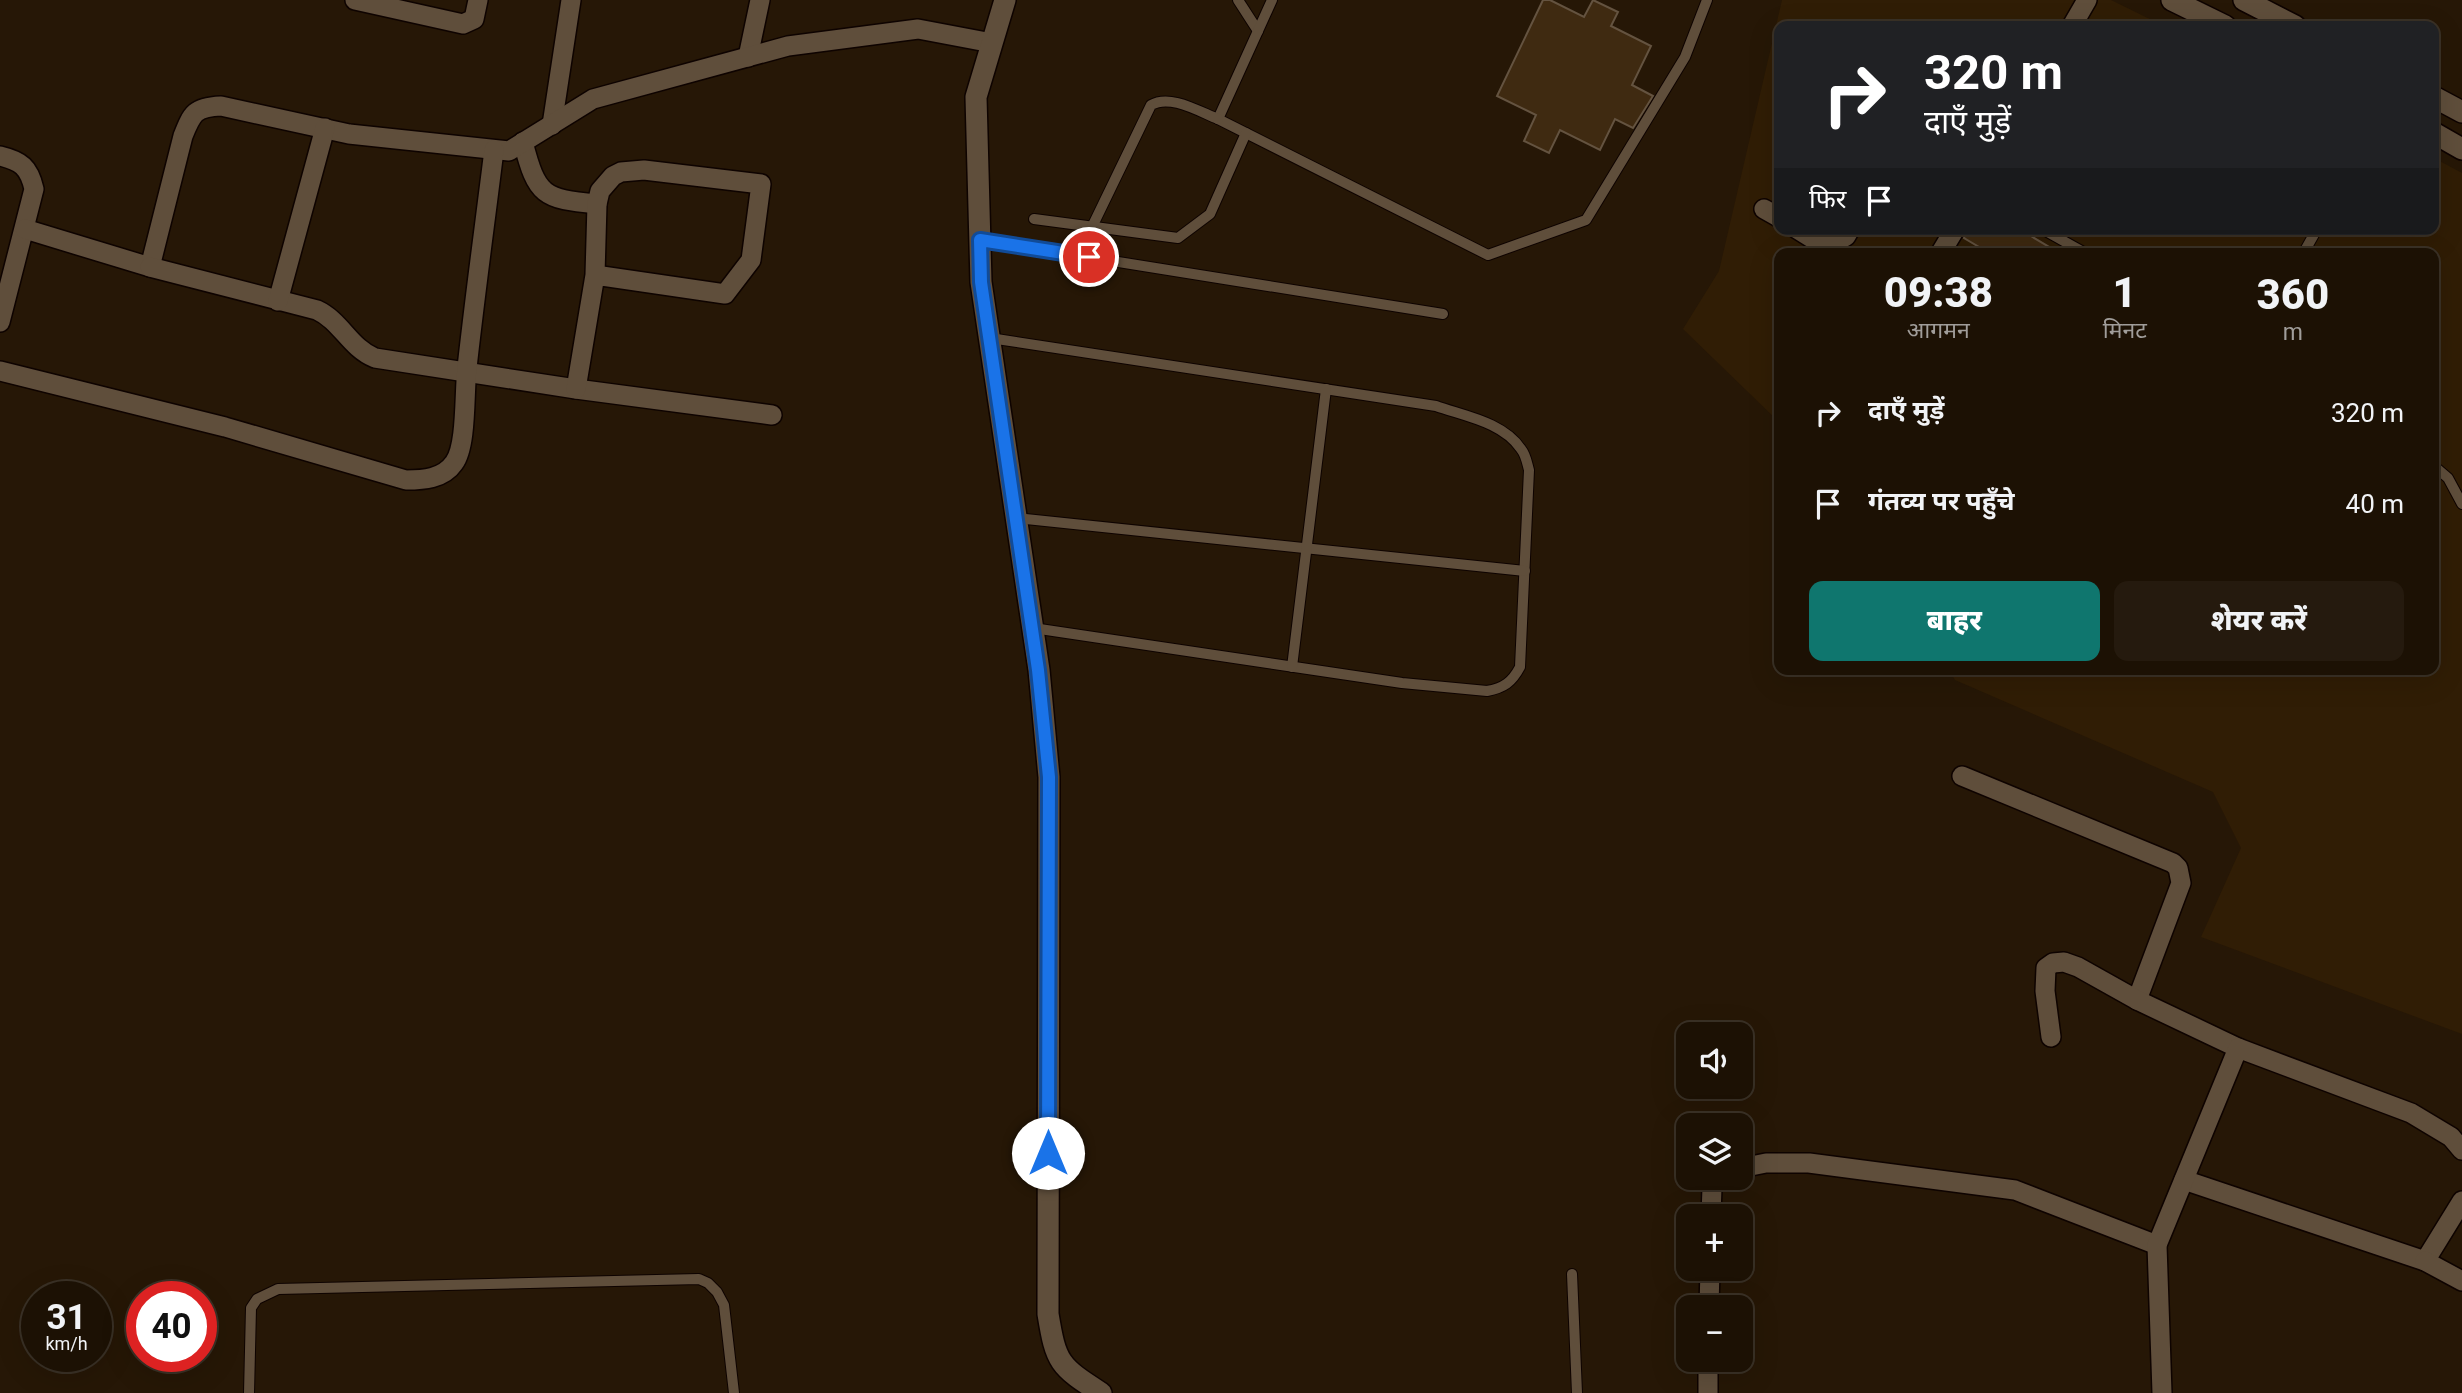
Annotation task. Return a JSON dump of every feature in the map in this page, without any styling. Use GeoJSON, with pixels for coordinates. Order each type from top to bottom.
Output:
{"type":"FeatureCollection","features":[{"type":"Feature","properties":{"kind":"street"},"geometry":{"type":"LineString","coordinates":[[355,0],[463,24],[474,19],[478,0]]}},
{"type":"Feature","properties":{"kind":"street"},"geometry":{"type":"LineString","coordinates":[[552,124],[571,0]]}},
{"type":"Feature","properties":{"kind":"street"},"geometry":{"type":"LineString","coordinates":[[748,57],[761,0]]}},
{"type":"Feature","properties":{"kind":"street"},"geometry":{"type":"LineString","coordinates":[[1005,0],[976,97],[981,282],[1032,628],[1049,777],[1048,1314],[1054,1350],[1063,1365],[1101,1393]]}},
{"type":"Feature","properties":{"kind":"street"},"geometry":{"type":"LineString","coordinates":[[2075,21],[2087,0]]}},
{"type":"Feature","properties":{"kind":"street"},"geometry":{"type":"LineString","coordinates":[[2172,0],[2215,21]]}},
{"type":"Feature","properties":{"kind":"street"},"geometry":{"type":"LineString","coordinates":[[2244,0],[2285,21]]}},
{"type":"Feature","properties":{"kind":"street"},"geometry":{"type":"LineString","coordinates":[[150,267],[183,136],[196,111],[205,107],[221,106],[349,134],[509,152],[593,99],[788,46],[918,29],[992,43]]}},
{"type":"Feature","properties":{"kind":"street"},"geometry":{"type":"LineString","coordinates":[[2439,100],[2462,113]]}},
{"type":"Feature","properties":{"kind":"street"},"geometry":{"type":"LineString","coordinates":[[278,301],[325,128]]}},
{"type":"Feature","properties":{"kind":"street"},"geometry":{"type":"LineString","coordinates":[[2439,137],[2462,149]]}},
{"type":"Feature","properties":{"kind":"street"},"geometry":{"type":"LineString","coordinates":[[523,142],[530,170],[547,194],[561,201],[597,204]]}},
{"type":"Feature","properties":{"kind":"street"},"geometry":{"type":"LineString","coordinates":[[0,371],[225,428],[406,480],[428,479],[442,474],[454,464],[461,450],[467,372],[494,150]]}},
{"type":"Feature","properties":{"kind":"street"},"geometry":{"type":"LineString","coordinates":[[0,156],[23,164],[31,173],[34,189],[0,321]]}},
{"type":"Feature","properties":{"kind":"street"},"geometry":{"type":"LineString","coordinates":[[576,389],[596,275],[597,204],[600,191],[606,182],[621,172],[644,170],[761,184],[751,260],[725,294],[596,275]]}},
{"type":"Feature","properties":{"kind":"street"},"geometry":{"type":"LineString","coordinates":[[25,229],[150,267],[317,310],[329,316],[356,347],[375,358],[576,389],[772,415]]}},
{"type":"Feature","properties":{"kind":"street"},"geometry":{"type":"LineString","coordinates":[[1807,235],[1831,244],[1847,235]]}},
{"type":"Feature","properties":{"kind":"street"},"geometry":{"type":"LineString","coordinates":[[1962,776],[2173,863],[2178,868],[2181,883],[2137,1000]]}},
{"type":"Feature","properties":{"kind":"street"},"geometry":{"type":"LineString","coordinates":[[2051,1037],[2046,968],[2053,963],[2064,962],[2238,1048],[2411,1113],[2451,1137],[2462,1150]]}},
{"type":"Feature","properties":{"kind":"street"},"geometry":{"type":"LineString","coordinates":[[2162,1393],[2157,1245],[2238,1048]]}},
{"type":"Feature","properties":{"kind":"street"},"geometry":{"type":"LineString","coordinates":[[1753,1166],[1809,1163],[2015,1190],[2157,1245]]}},
{"type":"Feature","properties":{"kind":"street"},"geometry":{"type":"LineString","coordinates":[[2184,1180],[2425,1261],[2462,1280]]}},
{"type":"Feature","properties":{"kind":"street"},"geometry":{"type":"LineString","coordinates":[[2425,1261],[2462,1202]]}},
{"type":"Feature","properties":{"kind":"street"},"geometry":{"type":"LineString","coordinates":[[1708,1372],[1708,1393]]}},
{"type":"Feature","properties":{"kind":"lane"},"geometry":{"type":"LineString","coordinates":[[1238,0],[1258,31]]}},
{"type":"Feature","properties":{"kind":"lane"},"geometry":{"type":"LineString","coordinates":[[1218,119],[1272,0]]}},
{"type":"Feature","properties":{"kind":"lane"},"geometry":{"type":"LineString","coordinates":[[1092,227],[1151,105],[1161,101],[1171,101],[1218,119],[1488,255],[1586,220],[1685,57],[1707,0]]}},
{"type":"Feature","properties":{"kind":"lane"},"geometry":{"type":"LineString","coordinates":[[1034,219],[1178,238],[1210,214],[1246,133]]}},
{"type":"Feature","properties":{"kind":"lane"},"geometry":{"type":"LineString","coordinates":[[2053,235],[2076,248]]}},
{"type":"Feature","properties":{"kind":"lane"},"geometry":{"type":"LineString","coordinates":[[980,240],[1443,314]]}},
{"type":"Feature","properties":{"kind":"lane"},"geometry":{"type":"LineString","coordinates":[[989,338],[1436,406],[1497,427],[1513,438],[1523,451],[1529,470],[1520,667],[1515,677],[1499,689],[1488,691],[1402,683],[1032,628]]}},
{"type":"Feature","properties":{"kind":"lane"},"geometry":{"type":"LineString","coordinates":[[1292,667],[1326,389]]}},
{"type":"Feature","properties":{"kind":"lane"},"geometry":{"type":"LineString","coordinates":[[2439,470],[2448,478],[2462,504]]}},
{"type":"Feature","properties":{"kind":"lane"},"geometry":{"type":"LineString","coordinates":[[1016,517],[1525,571]]}},
{"type":"Feature","properties":{"kind":"lane"},"geometry":{"type":"LineString","coordinates":[[1572,1274],[1577,1393]]}},
{"type":"Feature","properties":{"kind":"lane"},"geometry":{"type":"LineString","coordinates":[[249,1393],[251,1308],[257,1299],[278,1289],[699,1279],[717,1292],[724,1305],[734,1393]]}},
{"type":"Feature","properties":{"kind":"shaded area"},"geometry":{"type":"Polygon","coordinates":[[[1782,0],[2111,0],[2154,21],[1777,21],[1782,0]]]}},
{"type":"Feature","properties":{"kind":"shaded area"},"geometry":{"type":"Polygon","coordinates":[[[1774,34],[1774,235],[2439,235],[2439,161],[2462,173],[2462,1034],[2201,937],[2241,848],[2213,792],[1955,680],[1952,675],[2439,675],[2439,248],[1774,248],[1774,417],[1683,329],[1719,271],[1774,34]]]}},
{"type":"Feature","properties":{"kind":"building"},"geometry":{"type":"Polygon","coordinates":[[[1543,0],[1550,0],[1584,17],[1593,0],[1618,12],[1611,26],[1651,46],[1632,85],[1653,96],[1633,128],[1615,119],[1600,150],[1560,130],[1549,153],[1524,141],[1536,115],[1497,96],[1543,0]]]}},
{"type":"Feature","properties":{"kind":"building"},"geometry":{"type":"Polygon","coordinates":[[[1965,235],[2029,235],[2051,248],[1981,248],[1964,238],[1965,235]]]}},
{"type":"Feature","properties":{"kind":"route"},"geometry":{"type":"LineString","coordinates":[[1048,1153],[1049,777],[1038,670],[981,282],[980,240],[1089,257]]}}]}
